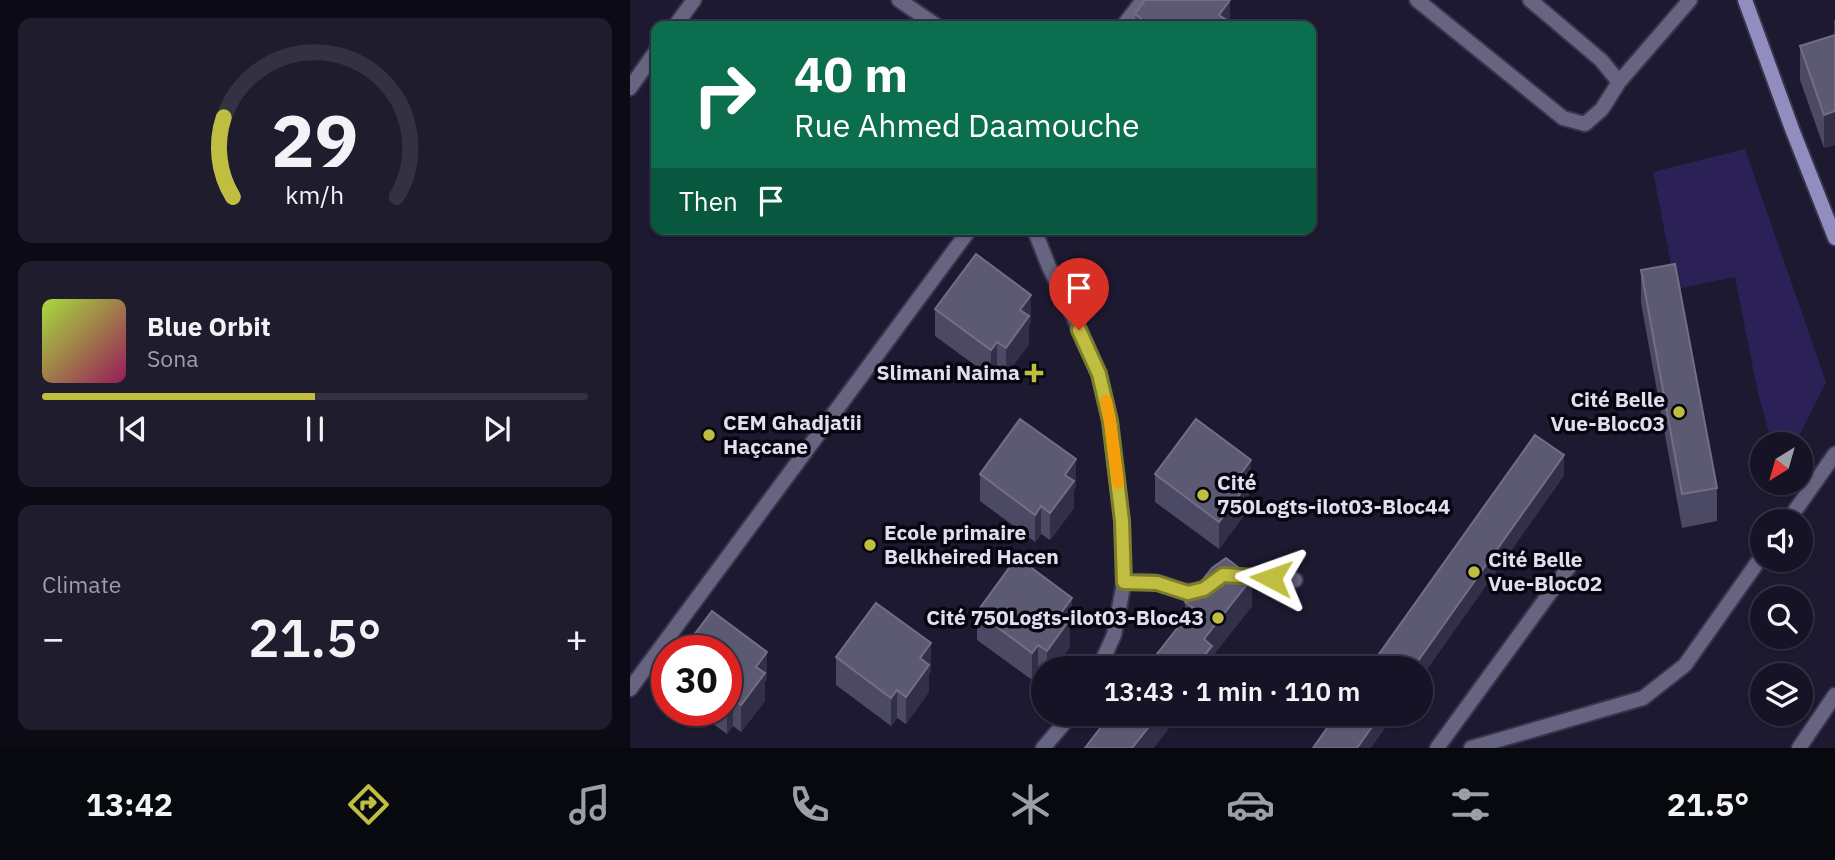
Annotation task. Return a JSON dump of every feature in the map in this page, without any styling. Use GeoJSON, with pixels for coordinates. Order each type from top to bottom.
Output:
{"type":"FeatureCollection","features":[{"type":"Feature","properties":{"kind":"main road"},"geometry":{"type":"LineString","coordinates":[[1745,0],[1835,238]]}},
{"type":"Feature","properties":{"kind":"street"},"geometry":{"type":"LineString","coordinates":[[679,21],[694,0]]}},
{"type":"Feature","properties":{"kind":"street"},"geometry":{"type":"LineString","coordinates":[[899,0],[930,21]]}},
{"type":"Feature","properties":{"kind":"street"},"geometry":{"type":"LineString","coordinates":[[1127,21],[1143,0]]}},
{"type":"Feature","properties":{"kind":"street"},"geometry":{"type":"LineString","coordinates":[[1417,0],[1563,118],[1585,124],[1602,109],[1619,82],[1690,0]]}},
{"type":"Feature","properties":{"kind":"street"},"geometry":{"type":"LineString","coordinates":[[1530,0],[1601,60],[1619,82]]}},
{"type":"Feature","properties":{"kind":"street"},"geometry":{"type":"LineString","coordinates":[[630,88],[651,58]]}},
{"type":"Feature","properties":{"kind":"street"},"geometry":{"type":"LineString","coordinates":[[630,689],[966,235]]}},
{"type":"Feature","properties":{"kind":"street"},"geometry":{"type":"LineString","coordinates":[[1036,235],[1099,374],[1110,421],[1122,521],[1124,582],[1114,635],[1104,656]]}},
{"type":"Feature","properties":{"kind":"street"},"geometry":{"type":"LineString","coordinates":[[1796,509],[1835,454]]}},
{"type":"Feature","properties":{"kind":"street"},"geometry":{"type":"LineString","coordinates":[[1437,748],[1574,560]]}},
{"type":"Feature","properties":{"kind":"street"},"geometry":{"type":"LineString","coordinates":[[1471,748],[1643,698],[1685,665],[1751,572]]}},
{"type":"Feature","properties":{"kind":"street"},"geometry":{"type":"LineString","coordinates":[[1124,582],[1157,583],[1188,593],[1204,589],[1223,575],[1294,580]]}},
{"type":"Feature","properties":{"kind":"street"},"geometry":{"type":"LineString","coordinates":[[1799,748],[1835,695]]}},
{"type":"Feature","properties":{"kind":"street"},"geometry":{"type":"LineString","coordinates":[[1043,748],[1062,726]]}},
{"type":"Feature","properties":{"kind":"shaded area"},"geometry":{"type":"Polygon","coordinates":[[[1745,149],[1826,382],[1801,432],[1769,432],[1757,389],[1735,277],[1676,289],[1653,172],[1745,149]]]}},
{"type":"Feature","properties":{"kind":"building"},"geometry":{"type":"Polygon","coordinates":[[[1145,0],[1230,0],[1219,15],[1228,21],[1144,21],[1135,14],[1145,0]]]}},
{"type":"Feature","properties":{"kind":"building"},"geometry":{"type":"Polygon","coordinates":[[[1835,35],[1835,111],[1824,115],[1800,46],[1835,35]]]}},
{"type":"Feature","properties":{"kind":"building"},"geometry":{"type":"Polygon","coordinates":[[[976,254],[1031,295],[1020,310],[1029,316],[1006,348],[997,342],[991,350],[935,309],[976,254]]]}},
{"type":"Feature","properties":{"kind":"building","name":"Cité Belle Vue-Bloc03"},"geometry":{"type":"Polygon","coordinates":[[[1675,264],[1717,488],[1682,494],[1641,270],[1675,264]]]}},
{"type":"Feature","properties":{"kind":"building"},"geometry":{"type":"Polygon","coordinates":[[[1020,419],[1076,459],[1065,475],[1074,481],[1050,513],[1041,506],[1035,515],[980,474],[1020,419]]]}},
{"type":"Feature","properties":{"kind":"building"},"geometry":{"type":"Polygon","coordinates":[[[1196,419],[1251,460],[1240,475],[1249,482],[1219,522],[1155,474],[1196,419]]]}},
{"type":"Feature","properties":{"kind":"building","name":"Cité Belle Vue-Bloc02"},"geometry":{"type":"Polygon","coordinates":[[[1535,435],[1564,455],[1422,656],[1378,656],[1535,435]]]}},
{"type":"Feature","properties":{"kind":"building"},"geometry":{"type":"Polygon","coordinates":[[[1017,557],[1072,598],[1061,613],[1070,619],[1047,651],[1038,645],[1032,653],[977,612],[1017,557]]]}},
{"type":"Feature","properties":{"kind":"building"},"geometry":{"type":"Polygon","coordinates":[[[1226,558],[1252,578],[1204,639],[1212,646],[1204,656],[1155,656],[1193,608],[1185,602],[1212,568],[1226,558]]]}},
{"type":"Feature","properties":{"kind":"building"},"geometry":{"type":"Polygon","coordinates":[[[876,603],[931,643],[920,658],[929,665],[906,697],[897,690],[891,698],[836,657],[876,603]]]}},
{"type":"Feature","properties":{"kind":"building"},"geometry":{"type":"Polygon","coordinates":[[[712,611],[767,652],[756,667],[765,673],[742,704],[742,635],[694,635],[712,611]]]}},
{"type":"Feature","properties":{"kind":"building"},"geometry":{"type":"Polygon","coordinates":[[[1102,726],[1149,726],[1132,748],[1085,748],[1102,726]]]}},
{"type":"Feature","properties":{"kind":"building"},"geometry":{"type":"Polygon","coordinates":[[[1329,726],[1373,726],[1357,748],[1313,748],[1329,726]]]}},
{"type":"Feature","properties":{"kind":"slow traffic"},"geometry":{"type":"LineString","coordinates":[[1106,401],[1118,483]]}},
{"type":"Feature","properties":{"kind":"place","name":"Slimani Naima"},"geometry":{"type":"Point","coordinates":[1034,373]}},
{"type":"Feature","properties":{"kind":"place","name":"Cité Belle Vue-Bloc03"},"geometry":{"type":"Point","coordinates":[1679,412]}},
{"type":"Feature","properties":{"kind":"place","name":"CEM Ghadjatii Haçcane"},"geometry":{"type":"Point","coordinates":[709,435]}},
{"type":"Feature","properties":{"kind":"place","name":"Cité 750Logts-ilot03-Bloc44"},"geometry":{"type":"Point","coordinates":[1203,495]}},
{"type":"Feature","properties":{"kind":"place","name":"Ecole primaire Belkheired Hacen"},"geometry":{"type":"Point","coordinates":[870,545]}},
{"type":"Feature","properties":{"kind":"place","name":"Cité Belle Vue-Bloc02"},"geometry":{"type":"Point","coordinates":[1474,572]}},
{"type":"Feature","properties":{"kind":"place","name":"Cité 750Logts-ilot03-Bloc43"},"geometry":{"type":"Point","coordinates":[1218,618]}},
{"type":"Feature","properties":{"kind":"route"},"geometry":{"type":"LineString","coordinates":[[1079,330],[1099,374],[1110,421],[1122,521],[1124,582],[1157,583],[1188,593],[1204,589],[1223,575],[1271,578]]}}]}
